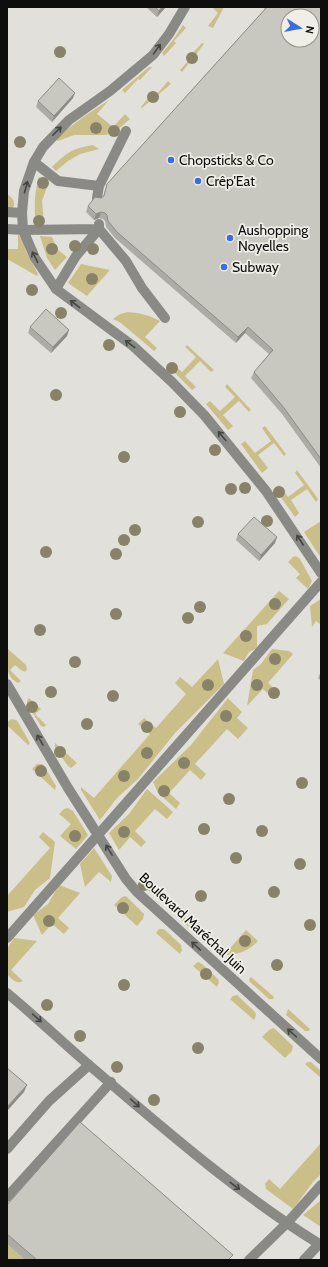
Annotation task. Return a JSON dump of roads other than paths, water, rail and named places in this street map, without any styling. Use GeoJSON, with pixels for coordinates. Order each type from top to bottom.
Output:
{"type":"FeatureCollection","features":[{"type":"Feature","properties":{"kind":"street"},"geometry":{"type":"LineString","coordinates":[[185,7],[169,34],[153,55],[110,91],[69,120],[43,147],[34,162],[24,191],[22,213],[24,230],[35,258],[56,289],[133,346],[192,402],[266,491],[321,572]]}},
{"type":"Feature","properties":{"kind":"street"},"geometry":{"type":"LineString","coordinates":[[97,198],[99,186],[126,131]]}},
{"type":"Feature","properties":{"kind":"street"},"geometry":{"type":"LineString","coordinates":[[34,162],[58,181],[99,186]]}},
{"type":"Feature","properties":{"kind":"street"},"geometry":{"type":"LineString","coordinates":[[7,212],[22,213]]}},
{"type":"Feature","properties":{"kind":"street"},"geometry":{"type":"LineString","coordinates":[[7,229],[24,230],[99,226]]}},
{"type":"Feature","properties":{"kind":"street"},"geometry":{"type":"LineString","coordinates":[[56,289],[76,256],[99,226]]}},
{"type":"Feature","properties":{"kind":"street"},"geometry":{"type":"LineString","coordinates":[[99,226],[126,261],[142,288],[165,318]]}},
{"type":"Feature","properties":{"kind":"street"},"geometry":{"type":"LineString","coordinates":[[7,938],[321,582]]}},
{"type":"Feature","properties":{"kind":"street","name":"Boulevard Maréchal Juin"},"geometry":{"type":"LineString","coordinates":[[7,684],[50,757],[126,879],[137,892],[321,1059]]}},
{"type":"Feature","properties":{"kind":"street"},"geometry":{"type":"LineString","coordinates":[[7,993],[89,1065],[227,1179],[287,1223],[320,1244],[304,1260]]}},
{"type":"Feature","properties":{"kind":"street"},"geometry":{"type":"LineString","coordinates":[[7,1149],[49,1101],[89,1065]]}},
{"type":"Feature","properties":{"kind":"street"},"geometry":{"type":"LineString","coordinates":[[7,1198],[111,1082]]}},
{"type":"Feature","properties":{"kind":"street"},"geometry":{"type":"LineString","coordinates":[[249,1260],[287,1223],[321,1185]]}},
{"type":"Feature","properties":{"kind":"place","name":"Chopsticks & Co"},"geometry":{"type":"Point","coordinates":[171,160]}},
{"type":"Feature","properties":{"kind":"place","name":"Crêp'Eat"},"geometry":{"type":"Point","coordinates":[198,181]}},
{"type":"Feature","properties":{"kind":"place","name":"Aushopping Noyelles"},"geometry":{"type":"Point","coordinates":[230,238]}},
{"type":"Feature","properties":{"kind":"place","name":"Subway"},"geometry":{"type":"Point","coordinates":[224,267]}}]}
